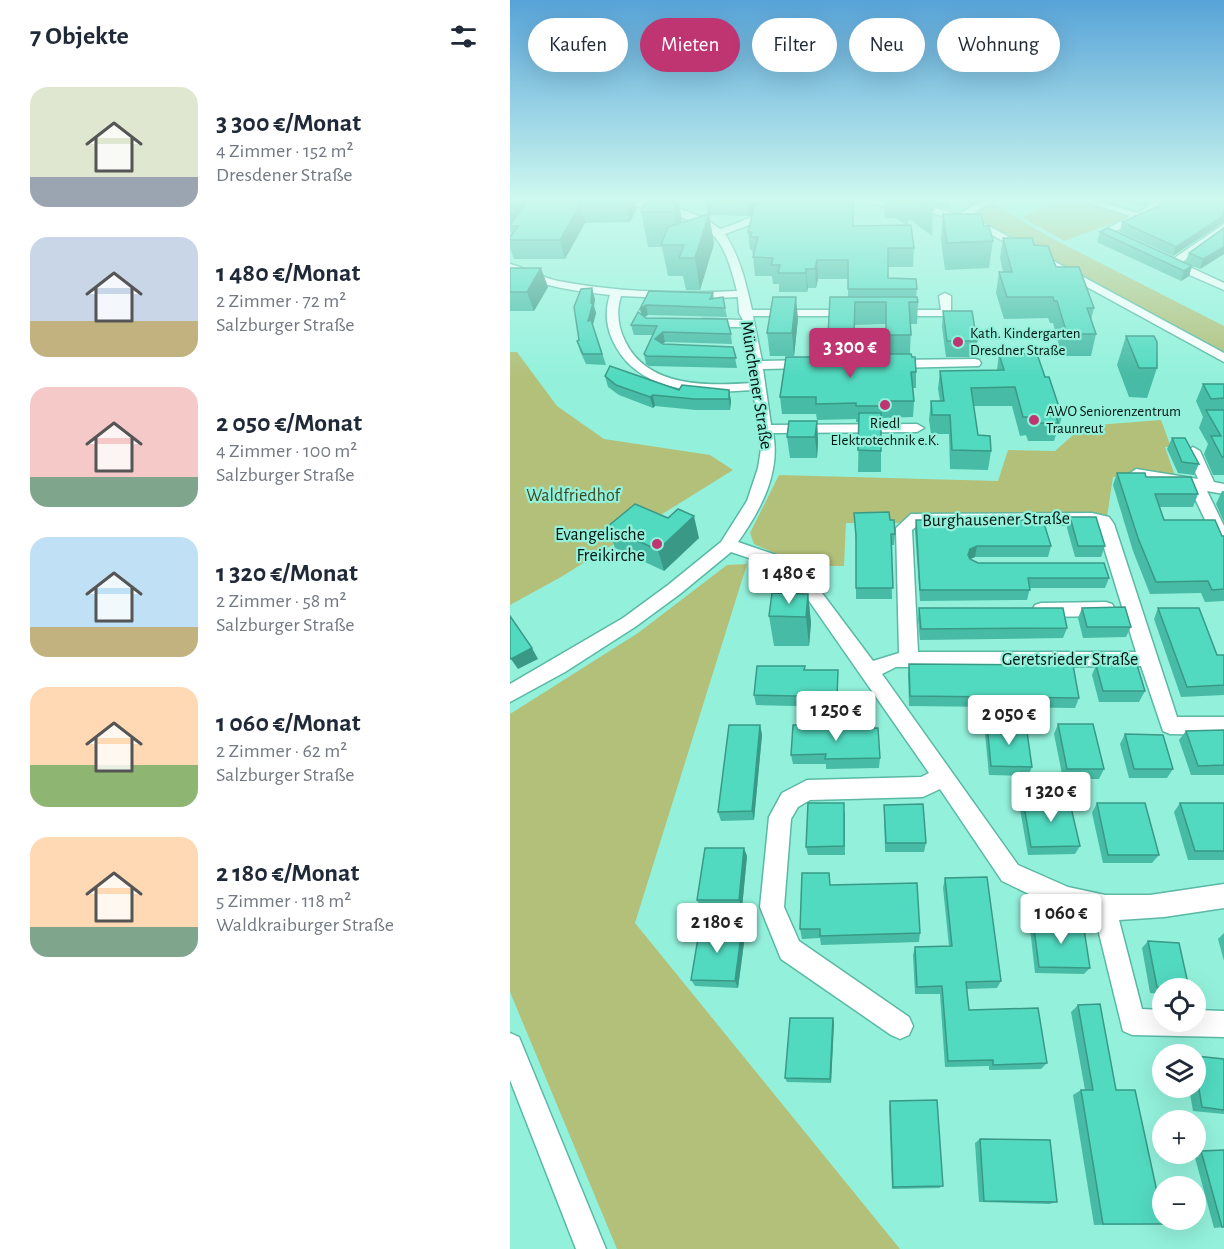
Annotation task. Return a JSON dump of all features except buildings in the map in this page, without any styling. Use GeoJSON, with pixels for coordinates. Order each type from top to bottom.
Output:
{"type":"FeatureCollection","features":[{"type":"Feature","properties":{"kind":"street","name":"Münchener Straße"},"geometry":{"type":"LineString","coordinates":[[510,694],[591,647],[662,601],[728,544],[762,488],[769,453],[760,386],[756,365],[747,351],[746,318],[733,259]]}},
{"type":"Feature","properties":{"kind":"street"},"geometry":{"type":"LineString","coordinates":[[1045,259],[1224,358]]}},
{"type":"Feature","properties":{"kind":"street"},"geometry":{"type":"LineString","coordinates":[[1164,259],[1224,287]]}},
{"type":"Feature","properties":{"kind":"street"},"geometry":{"type":"LineString","coordinates":[[1173,264],[1179,259]]}},
{"type":"Feature","properties":{"kind":"street"},"geometry":{"type":"LineString","coordinates":[[510,267],[546,281],[617,292],[741,294]]}},
{"type":"Feature","properties":{"kind":"street"},"geometry":{"type":"LineString","coordinates":[[617,292],[612,308],[616,335],[631,363],[644,372],[660,380],[684,385],[760,386]]}},
{"type":"Feature","properties":{"kind":"street"},"geometry":{"type":"LineString","coordinates":[[884,313],[947,314],[945,296]]}},
{"type":"Feature","properties":{"kind":"street"},"geometry":{"type":"LineString","coordinates":[[692,322],[861,313]]}},
{"type":"Feature","properties":{"kind":"street"},"geometry":{"type":"LineString","coordinates":[[879,364],[975,363]]}},
{"type":"Feature","properties":{"kind":"street"},"geometry":{"type":"LineString","coordinates":[[756,365],[820,364]]}},
{"type":"Feature","properties":{"kind":"street"},"geometry":{"type":"LineString","coordinates":[[765,429],[916,429]]}},
{"type":"Feature","properties":{"kind":"street"},"geometry":{"type":"LineString","coordinates":[[1193,451],[1202,485],[1224,543]]}},
{"type":"Feature","properties":{"kind":"street"},"geometry":{"type":"LineString","coordinates":[[1136,474],[1224,489]]}},
{"type":"Feature","properties":{"kind":"street","name":"Burghausener Straße"},"geometry":{"type":"LineString","coordinates":[[909,660],[913,610],[904,528],[917,518],[1092,518],[1103,521],[1108,528],[1114,565],[1133,609],[1148,659]]}},
{"type":"Feature","properties":{"kind":"street"},"geometry":{"type":"LineString","coordinates":[[728,544],[773,560],[789,569],[804,582],[870,671],[1010,873],[1036,887],[1067,898],[1104,907],[1168,905],[1224,896]]}},
{"type":"Feature","properties":{"kind":"street"},"geometry":{"type":"LineString","coordinates":[[1026,610],[1133,609]]}},
{"type":"Feature","properties":{"kind":"street","name":"Geretsrieder Straße"},"geometry":{"type":"LineString","coordinates":[[870,671],[894,660],[1148,659],[1170,725],[1224,726]]}},
{"type":"Feature","properties":{"kind":"street"},"geometry":{"type":"LineString","coordinates":[[900,1026],[790,950],[772,907],[780,817],[790,800],[807,790],[923,787],[943,777]]}},
{"type":"Feature","properties":{"kind":"street"},"geometry":{"type":"LineString","coordinates":[[1104,907],[1132,1022],[1224,1024]]}},
{"type":"Feature","properties":{"kind":"street"},"geometry":{"type":"LineString","coordinates":[[510,1046],[591,1249]]}},
{"type":"Feature","properties":{"kind":"green space"},"geometry":{"type":"Polygon","coordinates":[[[1047,259],[1093,259],[1224,326],[1224,354],[1047,259]]]}},
{"type":"Feature","properties":{"kind":"green space","name":"Waldfriedhof"},"geometry":{"type":"Polygon","coordinates":[[[510,352],[517,352],[557,406],[604,439],[710,455],[733,470],[561,577],[510,605],[510,352]]]}},
{"type":"Feature","properties":{"kind":"green space"},"geometry":{"type":"Polygon","coordinates":[[[1161,420],[1171,447],[1165,447],[1175,476],[1113,477],[1107,517],[917,516],[903,523],[846,523],[844,566],[804,566],[754,544],[750,533],[779,475],[998,481],[1008,450],[1055,451],[1083,426],[1161,420]]]}},
{"type":"Feature","properties":{"kind":"green space"},"geometry":{"type":"Polygon","coordinates":[[[747,564],[635,923],[900,1249],[617,1249],[510,992],[510,714],[638,633],[727,565],[747,564]]]}},
{"type":"Feature","properties":{"kind":"place","name":"Kath. Kindergarten Dresdner Straße"},"geometry":{"type":"Point","coordinates":[958,342]}},
{"type":"Feature","properties":{"kind":"place","name":"Riedl Elektrotechnik e.K."},"geometry":{"type":"Point","coordinates":[885,405]}},
{"type":"Feature","properties":{"kind":"place","name":"AWO Seniorenzentrum Traunreut"},"geometry":{"type":"Point","coordinates":[1034,420]}},
{"type":"Feature","properties":{"kind":"place","name":"Evangelische Freikirche"},"geometry":{"type":"Point","coordinates":[657,544]}}]}
